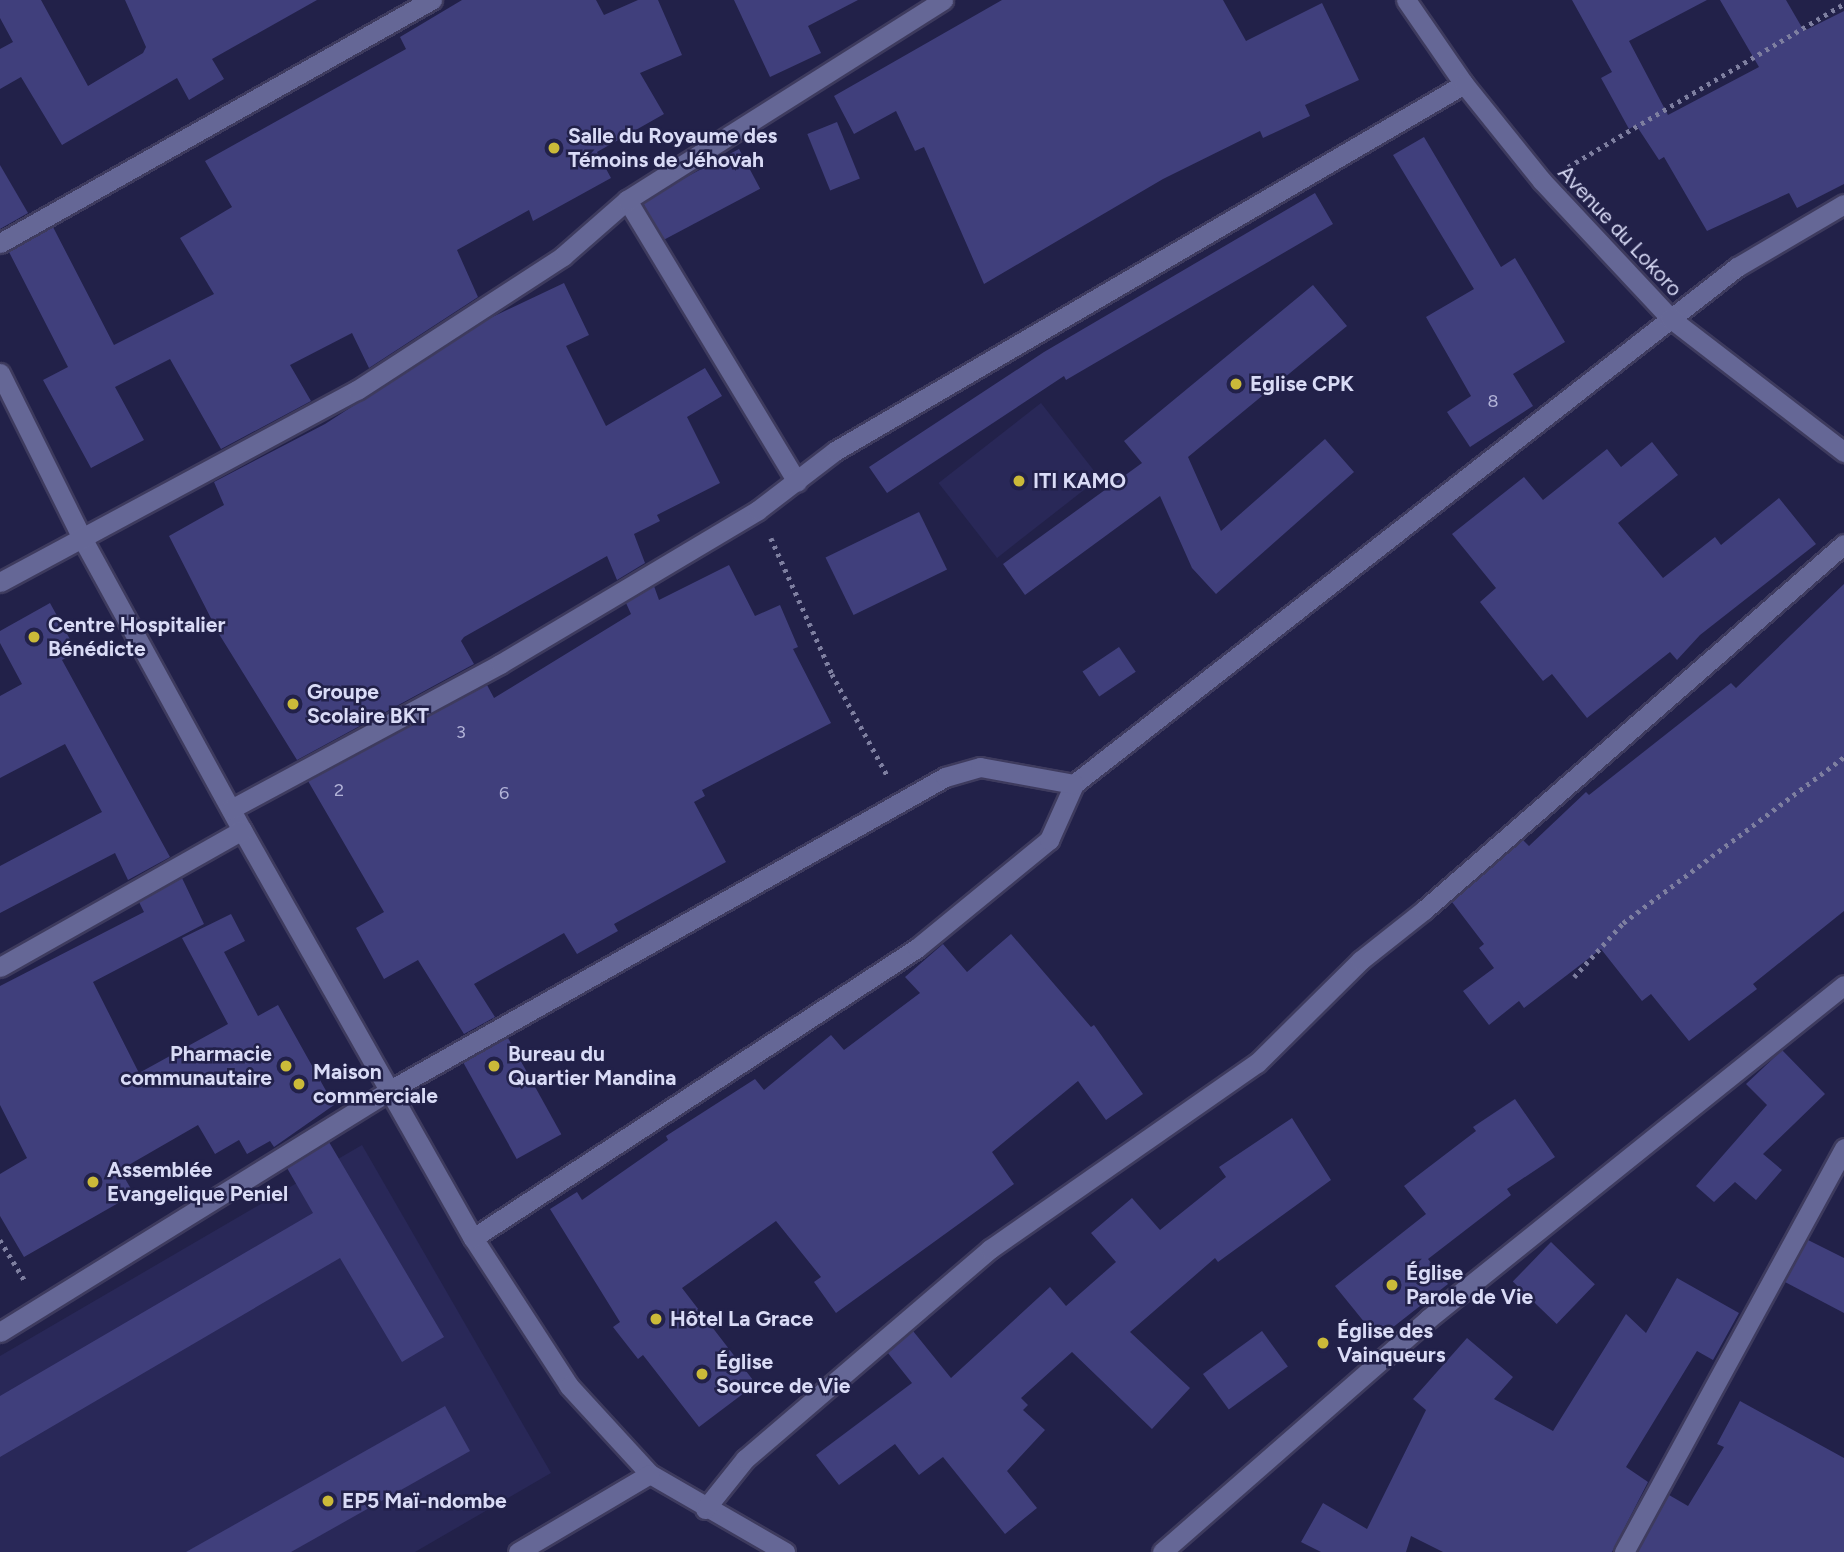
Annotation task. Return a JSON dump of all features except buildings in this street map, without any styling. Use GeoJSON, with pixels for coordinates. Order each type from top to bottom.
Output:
{"type":"FeatureCollection","features":[{"type":"Feature","properties":{"kind":"street"},"geometry":{"type":"LineString","coordinates":[[0,243],[432,0]]}},
{"type":"Feature","properties":{"kind":"street"},"geometry":{"type":"LineString","coordinates":[[0,582],[358,390],[563,256],[627,200],[943,0]]}},
{"type":"Feature","properties":{"kind":"street","name":"Avenue du Lokoro"},"geometry":{"type":"LineString","coordinates":[[1406,0],[1464,84],[1542,181],[1670,318],[1844,452]]}},
{"type":"Feature","properties":{"kind":"street"},"geometry":{"type":"LineString","coordinates":[[231,809],[500,664],[758,510],[835,451],[1464,84]]}},
{"type":"Feature","properties":{"kind":"street"},"geometry":{"type":"LineString","coordinates":[[627,200],[797,482]]}},
{"type":"Feature","properties":{"kind":"street"},"geometry":{"type":"LineString","coordinates":[[473,1238],[917,948],[1049,840],[1074,784],[1670,318],[1738,268],[1844,204]]}},
{"type":"Feature","properties":{"kind":"street"},"geometry":{"type":"LineString","coordinates":[[0,373],[82,538],[242,830],[473,1238],[569,1386],[650,1474],[705,1509],[785,1552]]}},
{"type":"Feature","properties":{"kind":"street"},"geometry":{"type":"LineString","coordinates":[[705,1509],[745,1459],[990,1249],[1257,1063],[1361,960],[1424,911],[1844,544]]}},
{"type":"Feature","properties":{"kind":"street"},"geometry":{"type":"LineString","coordinates":[[0,1332],[390,1090],[904,803],[945,777],[972,768],[1074,784]]}},
{"type":"Feature","properties":{"kind":"street"},"geometry":{"type":"LineString","coordinates":[[0,967],[242,830]]}},
{"type":"Feature","properties":{"kind":"street"},"geometry":{"type":"LineString","coordinates":[[1162,1552],[1428,1320],[1844,985]]}},
{"type":"Feature","properties":{"kind":"street"},"geometry":{"type":"LineString","coordinates":[[1624,1552],[1844,1147]]}},
{"type":"Feature","properties":{"kind":"street"},"geometry":{"type":"LineString","coordinates":[[518,1552],[650,1474]]}},
{"type":"Feature","properties":{"kind":"path"},"geometry":{"type":"LineString","coordinates":[[1542,181],[1672,110],[1844,4]]}},
{"type":"Feature","properties":{"kind":"path"},"geometry":{"type":"LineString","coordinates":[[758,510],[832,674],[904,803]]}},
{"type":"Feature","properties":{"kind":"path"},"geometry":{"type":"LineString","coordinates":[[1574,977],[1623,923],[1844,757]]}},
{"type":"Feature","properties":{"kind":"path"},"geometry":{"type":"LineString","coordinates":[[0,1240],[40,1306]]}},
{"type":"Feature","properties":{"kind":"shaded area","name":"ITI KAMO"},"geometry":{"type":"Polygon","coordinates":[[[1041,403],[1099,478],[997,558],[939,483],[1041,403]]]}},
{"type":"Feature","properties":{"kind":"shaded area"},"geometry":{"type":"Polygon","coordinates":[[[362,1145],[551,1473],[415,1552],[0,1552],[0,1356],[362,1145]]]}},
{"type":"Feature","properties":{"kind":"place","name":"Salle du Royaume des Témoins de Jéhovah"},"geometry":{"type":"Point","coordinates":[554,148]}},
{"type":"Feature","properties":{"kind":"place","name":"Eglise CPK"},"geometry":{"type":"Point","coordinates":[1236,384]}},
{"type":"Feature","properties":{"kind":"place","name":"ITI KAMO"},"geometry":{"type":"Point","coordinates":[1019,481]}},
{"type":"Feature","properties":{"kind":"place","name":"Centre Hospitalier Bénédicte"},"geometry":{"type":"Point","coordinates":[34,637]}},
{"type":"Feature","properties":{"kind":"place","name":"Groupe Scolaire BKT"},"geometry":{"type":"Point","coordinates":[293,704]}},
{"type":"Feature","properties":{"kind":"place","name":"Pharmacie communautaire"},"geometry":{"type":"Point","coordinates":[286,1066]}},
{"type":"Feature","properties":{"kind":"place","name":"Bureau du Quartier Mandina"},"geometry":{"type":"Point","coordinates":[494,1066]}},
{"type":"Feature","properties":{"kind":"place","name":"Maison commerciale"},"geometry":{"type":"Point","coordinates":[299,1084]}},
{"type":"Feature","properties":{"kind":"place","name":"Assemblée Evangelique Peniel"},"geometry":{"type":"Point","coordinates":[93,1182]}},
{"type":"Feature","properties":{"kind":"place","name":"Église Parole de Vie"},"geometry":{"type":"Point","coordinates":[1392,1285]}},
{"type":"Feature","properties":{"kind":"place","name":"Hôtel La Grace"},"geometry":{"type":"Point","coordinates":[656,1319]}},
{"type":"Feature","properties":{"kind":"place","name":"Église des Vainqueurs"},"geometry":{"type":"Point","coordinates":[1323,1343]}},
{"type":"Feature","properties":{"kind":"place","name":"Église Source de Vie"},"geometry":{"type":"Point","coordinates":[702,1374]}},
{"type":"Feature","properties":{"kind":"place","name":"EP5 Maï-ndombe"},"geometry":{"type":"Point","coordinates":[328,1501]}}]}
